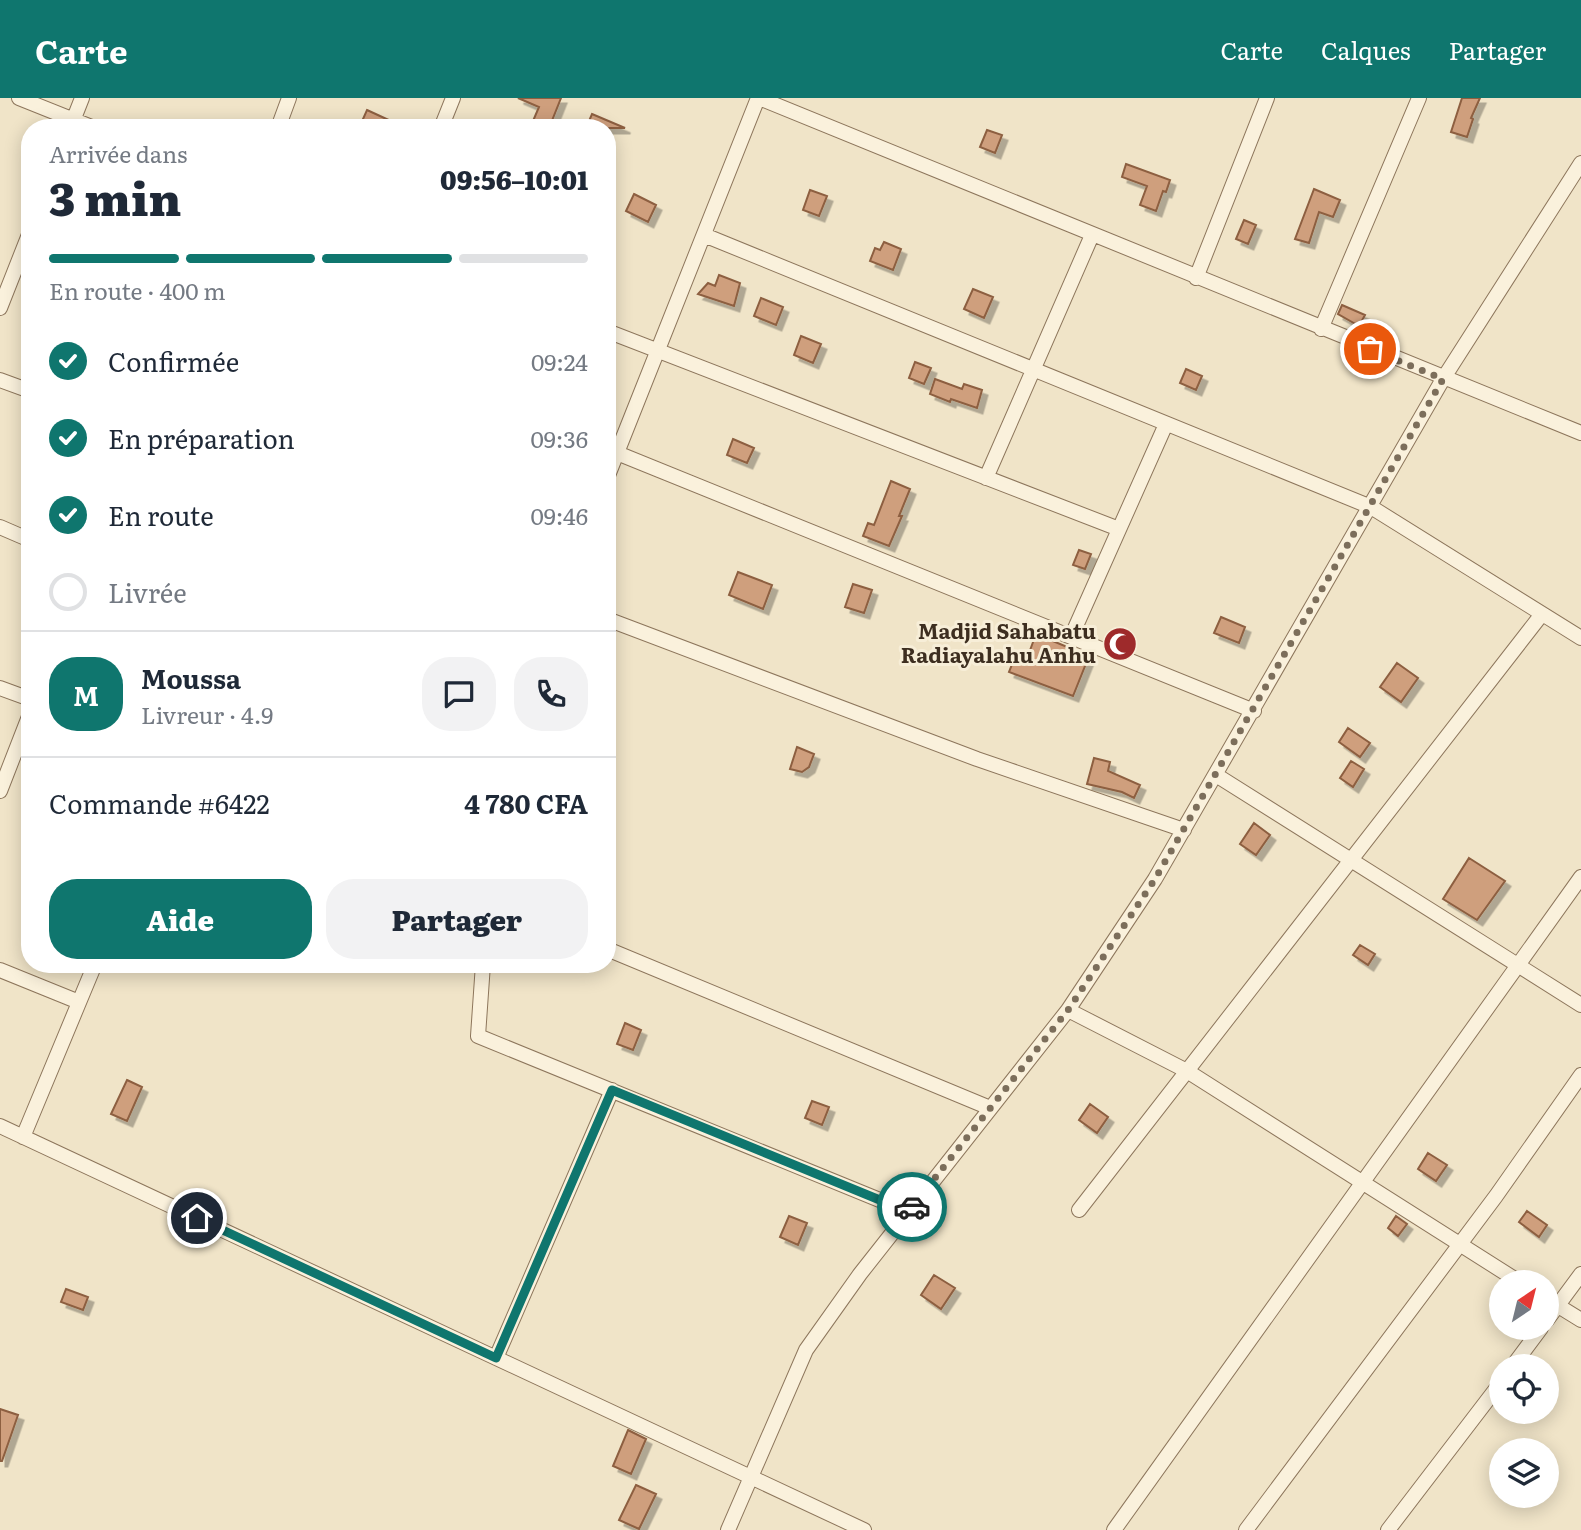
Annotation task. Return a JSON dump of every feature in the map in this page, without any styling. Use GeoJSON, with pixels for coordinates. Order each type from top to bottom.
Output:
{"type":"FeatureCollection","features":[{"type":"Feature","properties":{"kind":"street"},"geometry":{"type":"LineString","coordinates":[[19,98],[62,119]]}},
{"type":"Feature","properties":{"kind":"street"},"geometry":{"type":"LineString","coordinates":[[74,119],[82,98]]}},
{"type":"Feature","properties":{"kind":"street"},"geometry":{"type":"LineString","coordinates":[[281,119],[289,98]]}},
{"type":"Feature","properties":{"kind":"street"},"geometry":{"type":"LineString","coordinates":[[445,119],[453,98]]}},
{"type":"Feature","properties":{"kind":"street"},"geometry":{"type":"LineString","coordinates":[[1254,710],[617,453],[758,98],[1581,433]]}},
{"type":"Feature","properties":{"kind":"street"},"geometry":{"type":"LineString","coordinates":[[1321,329],[1419,98]]}},
{"type":"Feature","properties":{"kind":"street"},"geometry":{"type":"LineString","coordinates":[[1196,278],[1264,99]]}},
{"type":"Feature","properties":{"kind":"street"},"geometry":{"type":"LineString","coordinates":[[728,1530],[806,1350],[860,1274],[1068,1010],[1155,879],[1443,379],[1581,163]]}},
{"type":"Feature","properties":{"kind":"street"},"geometry":{"type":"LineString","coordinates":[[704,234],[1371,507],[1581,638]]}},
{"type":"Feature","properties":{"kind":"street"},"geometry":{"type":"LineString","coordinates":[[986,478],[1092,235]]}},
{"type":"Feature","properties":{"kind":"street"},"geometry":{"type":"LineString","coordinates":[[0,308],[21,255]]}},
{"type":"Feature","properties":{"kind":"street"},"geometry":{"type":"LineString","coordinates":[[616,335],[1119,529]]}},
{"type":"Feature","properties":{"kind":"street"},"geometry":{"type":"LineString","coordinates":[[0,380],[21,388]]}},
{"type":"Feature","properties":{"kind":"street"},"geometry":{"type":"LineString","coordinates":[[1072,635],[1166,424]]}},
{"type":"Feature","properties":{"kind":"street"},"geometry":{"type":"LineString","coordinates":[[0,527],[21,536]]}},
{"type":"Feature","properties":{"kind":"street"},"geometry":{"type":"LineString","coordinates":[[1079,1210],[1542,614]]}},
{"type":"Feature","properties":{"kind":"street"},"geometry":{"type":"LineString","coordinates":[[616,623],[977,759],[1184,830]]}},
{"type":"Feature","properties":{"kind":"street"},"geometry":{"type":"LineString","coordinates":[[0,688],[21,696]]}},
{"type":"Feature","properties":{"kind":"street"},"geometry":{"type":"LineString","coordinates":[[0,791],[21,737]]}},
{"type":"Feature","properties":{"kind":"street"},"geometry":{"type":"LineString","coordinates":[[1216,775],[1581,1005]]}},
{"type":"Feature","properties":{"kind":"street"},"geometry":{"type":"LineString","coordinates":[[1114,1530],[1581,877]]}},
{"type":"Feature","properties":{"kind":"street"},"geometry":{"type":"LineString","coordinates":[[616,953],[990,1108]]}},
{"type":"Feature","properties":{"kind":"street"},"geometry":{"type":"LineString","coordinates":[[0,970],[79,1002]]}},
{"type":"Feature","properties":{"kind":"street"},"geometry":{"type":"LineString","coordinates":[[23,1137],[91,973]]}},
{"type":"Feature","properties":{"kind":"street"},"geometry":{"type":"LineString","coordinates":[[482,973],[478,1036],[909,1212]]}},
{"type":"Feature","properties":{"kind":"street"},"geometry":{"type":"LineString","coordinates":[[1068,1010],[1186,1071],[1501,1270]]}},
{"type":"Feature","properties":{"kind":"street"},"geometry":{"type":"LineString","coordinates":[[1246,1530],[1460,1244],[1581,1075]]}},
{"type":"Feature","properties":{"kind":"street"},"geometry":{"type":"LineString","coordinates":[[496,1358],[612,1090]]}},
{"type":"Feature","properties":{"kind":"street"},"geometry":{"type":"LineString","coordinates":[[0,1126],[864,1530]]}},
{"type":"Feature","properties":{"kind":"street"},"geometry":{"type":"LineString","coordinates":[[1559,1296],[1581,1274]]}},
{"type":"Feature","properties":{"kind":"street"},"geometry":{"type":"LineString","coordinates":[[1559,1307],[1581,1320]]}},
{"type":"Feature","properties":{"kind":"street"},"geometry":{"type":"LineString","coordinates":[[1388,1530],[1489,1398]]}},
{"type":"Feature","properties":{"kind":"building"},"geometry":{"type":"Polygon","coordinates":[[[518,98],[561,98],[553,119],[534,119],[539,107],[518,98]]]}},
{"type":"Feature","properties":{"kind":"building"},"geometry":{"type":"Polygon","coordinates":[[[1462,98],[1480,98],[1471,118],[1473,119],[1467,137],[1451,132],[1462,98]]]}},
{"type":"Feature","properties":{"kind":"building"},"geometry":{"type":"Polygon","coordinates":[[[367,110],[386,119],[363,119],[367,110]]]}},
{"type":"Feature","properties":{"kind":"building"},"geometry":{"type":"Polygon","coordinates":[[[592,114],[604,119],[590,119],[592,114]]]}},
{"type":"Feature","properties":{"kind":"building"},"geometry":{"type":"Polygon","coordinates":[[[987,130],[1002,135],[995,153],[980,147],[987,130]]]}},
{"type":"Feature","properties":{"kind":"building"},"geometry":{"type":"Polygon","coordinates":[[[1126,164],[1170,180],[1156,211],[1140,205],[1147,186],[1122,177],[1126,164]]]}},
{"type":"Feature","properties":{"kind":"building"},"geometry":{"type":"Polygon","coordinates":[[[1314,189],[1340,200],[1333,217],[1319,212],[1309,243],[1295,239],[1314,189]]]}},
{"type":"Feature","properties":{"kind":"building"},"geometry":{"type":"Polygon","coordinates":[[[810,190],[827,196],[819,216],[803,210],[810,190]]]}},
{"type":"Feature","properties":{"kind":"building"},"geometry":{"type":"Polygon","coordinates":[[[634,194],[656,205],[648,222],[626,211],[634,194]]]}},
{"type":"Feature","properties":{"kind":"building"},"geometry":{"type":"Polygon","coordinates":[[[1244,220],[1256,225],[1248,244],[1236,239],[1244,220]]]}},
{"type":"Feature","properties":{"kind":"building"},"geometry":{"type":"Polygon","coordinates":[[[884,242],[901,249],[893,270],[870,261],[875,248],[880,250],[884,242]]]}},
{"type":"Feature","properties":{"kind":"building"},"geometry":{"type":"Polygon","coordinates":[[[719,275],[740,283],[734,306],[698,294],[708,283],[715,286],[719,275]]]}},
{"type":"Feature","properties":{"kind":"building"},"geometry":{"type":"Polygon","coordinates":[[[973,289],[993,297],[984,318],[964,309],[973,289]]]}},
{"type":"Feature","properties":{"kind":"building"},"geometry":{"type":"Polygon","coordinates":[[[761,298],[783,307],[776,325],[754,316],[761,298]]]}},
{"type":"Feature","properties":{"kind":"building"},"geometry":{"type":"Polygon","coordinates":[[[1342,305],[1365,315],[1359,326],[1338,314],[1342,305]]]}},
{"type":"Feature","properties":{"kind":"building"},"geometry":{"type":"Polygon","coordinates":[[[801,336],[821,344],[813,363],[794,355],[801,336]]]}},
{"type":"Feature","properties":{"kind":"building"},"geometry":{"type":"Polygon","coordinates":[[[915,362],[931,368],[924,384],[909,378],[915,362]]]}},
{"type":"Feature","properties":{"kind":"building"},"geometry":{"type":"Polygon","coordinates":[[[1186,369],[1202,376],[1196,390],[1180,383],[1186,369]]]}},
{"type":"Feature","properties":{"kind":"building"},"geometry":{"type":"Polygon","coordinates":[[[935,379],[962,389],[964,384],[982,390],[977,408],[930,394],[935,379]]]}},
{"type":"Feature","properties":{"kind":"building"},"geometry":{"type":"Polygon","coordinates":[[[733,439],[754,448],[747,463],[727,455],[733,439]]]}},
{"type":"Feature","properties":{"kind":"building"},"geometry":{"type":"Polygon","coordinates":[[[891,481],[910,489],[889,546],[863,536],[868,523],[874,525],[891,481]]]}},
{"type":"Feature","properties":{"kind":"building"},"geometry":{"type":"Polygon","coordinates":[[[1079,550],[1091,554],[1085,569],[1073,565],[1079,550]]]}},
{"type":"Feature","properties":{"kind":"building"},"geometry":{"type":"Polygon","coordinates":[[[738,572],[772,585],[763,609],[729,595],[738,572]]]}},
{"type":"Feature","properties":{"kind":"building"},"geometry":{"type":"Polygon","coordinates":[[[853,584],[872,590],[864,613],[845,607],[853,584]]]}},
{"type":"Feature","properties":{"kind":"building"},"geometry":{"type":"Polygon","coordinates":[[[1221,617],[1245,627],[1239,643],[1214,633],[1221,617]]]}},
{"type":"Feature","properties":{"kind":"building"},"geometry":{"type":"Polygon","coordinates":[[[1036,634],[1089,656],[1073,696],[1009,672],[1015,657],[1023,660],[1026,652],[1029,653],[1036,634]]]}},
{"type":"Feature","properties":{"kind":"building"},"geometry":{"type":"Polygon","coordinates":[[[1397,663],[1418,678],[1401,702],[1380,687],[1397,663]]]}},
{"type":"Feature","properties":{"kind":"building"},"geometry":{"type":"Polygon","coordinates":[[[1348,728],[1370,743],[1360,757],[1339,742],[1348,728]]]}},
{"type":"Feature","properties":{"kind":"building"},"geometry":{"type":"Polygon","coordinates":[[[797,747],[814,754],[809,767],[802,772],[790,769],[797,747]]]}},
{"type":"Feature","properties":{"kind":"building"},"geometry":{"type":"Polygon","coordinates":[[[1094,758],[1110,762],[1108,771],[1140,785],[1134,798],[1122,792],[1087,784],[1094,758]]]}},
{"type":"Feature","properties":{"kind":"building"},"geometry":{"type":"Polygon","coordinates":[[[1351,761],[1364,769],[1353,787],[1340,778],[1351,761]]]}},
{"type":"Feature","properties":{"kind":"building"},"geometry":{"type":"Polygon","coordinates":[[[1254,823],[1270,835],[1256,855],[1240,844],[1254,823]]]}},
{"type":"Feature","properties":{"kind":"building"},"geometry":{"type":"Polygon","coordinates":[[[1469,858],[1505,881],[1477,920],[1443,899],[1469,858]]]}},
{"type":"Feature","properties":{"kind":"building"},"geometry":{"type":"Polygon","coordinates":[[[1360,945],[1375,954],[1368,965],[1353,955],[1360,945]]]}},
{"type":"Feature","properties":{"kind":"building"},"geometry":{"type":"Polygon","coordinates":[[[625,1023],[641,1030],[633,1050],[617,1044],[625,1023]]]}},
{"type":"Feature","properties":{"kind":"building"},"geometry":{"type":"Polygon","coordinates":[[[127,1080],[142,1087],[127,1121],[111,1114],[127,1080]]]}},
{"type":"Feature","properties":{"kind":"building"},"geometry":{"type":"Polygon","coordinates":[[[812,1101],[829,1107],[822,1125],[805,1118],[812,1101]]]}},
{"type":"Feature","properties":{"kind":"building"},"geometry":{"type":"Polygon","coordinates":[[[1090,1104],[1108,1117],[1097,1133],[1079,1120],[1090,1104]]]}},
{"type":"Feature","properties":{"kind":"building"},"geometry":{"type":"Polygon","coordinates":[[[1428,1153],[1447,1165],[1436,1181],[1418,1169],[1428,1153]]]}},
{"type":"Feature","properties":{"kind":"building"},"geometry":{"type":"Polygon","coordinates":[[[1527,1211],[1547,1225],[1539,1237],[1519,1222],[1527,1211]]]}},
{"type":"Feature","properties":{"kind":"building"},"geometry":{"type":"Polygon","coordinates":[[[789,1216],[807,1223],[798,1245],[780,1237],[789,1216]]]}},
{"type":"Feature","properties":{"kind":"building"},"geometry":{"type":"Polygon","coordinates":[[[1396,1216],[1407,1224],[1398,1236],[1388,1228],[1396,1216]]]}},
{"type":"Feature","properties":{"kind":"building"},"geometry":{"type":"Polygon","coordinates":[[[934,1275],[955,1288],[941,1309],[921,1295],[934,1275]]]}},
{"type":"Feature","properties":{"kind":"building"},"geometry":{"type":"Polygon","coordinates":[[[66,1289],[88,1297],[83,1310],[61,1302],[66,1289]]]}},
{"type":"Feature","properties":{"kind":"building"},"geometry":{"type":"Polygon","coordinates":[[[0,1409],[18,1415],[2,1461],[0,1461],[0,1409]]]}},
{"type":"Feature","properties":{"kind":"building"},"geometry":{"type":"Polygon","coordinates":[[[628,1430],[646,1439],[631,1474],[613,1466],[628,1430]]]}},
{"type":"Feature","properties":{"kind":"building"},"geometry":{"type":"Polygon","coordinates":[[[636,1485],[656,1494],[639,1529],[619,1520],[636,1485]]]}},
{"type":"Feature","properties":{"kind":"way so far"},"geometry":{"type":"LineString","coordinates":[[912,1207],[1068,1010],[1155,879],[1443,379],[1370,349]]}},
{"type":"Feature","properties":{"kind":"place","name":"Madjid Sahabatu Radiayalahu Anhu"},"geometry":{"type":"Point","coordinates":[1120,644]}},
{"type":"Feature","properties":{"kind":"route"},"geometry":{"type":"LineString","coordinates":[[197,1218],[496,1358],[612,1090],[909,1212],[912,1207]]}}]}
